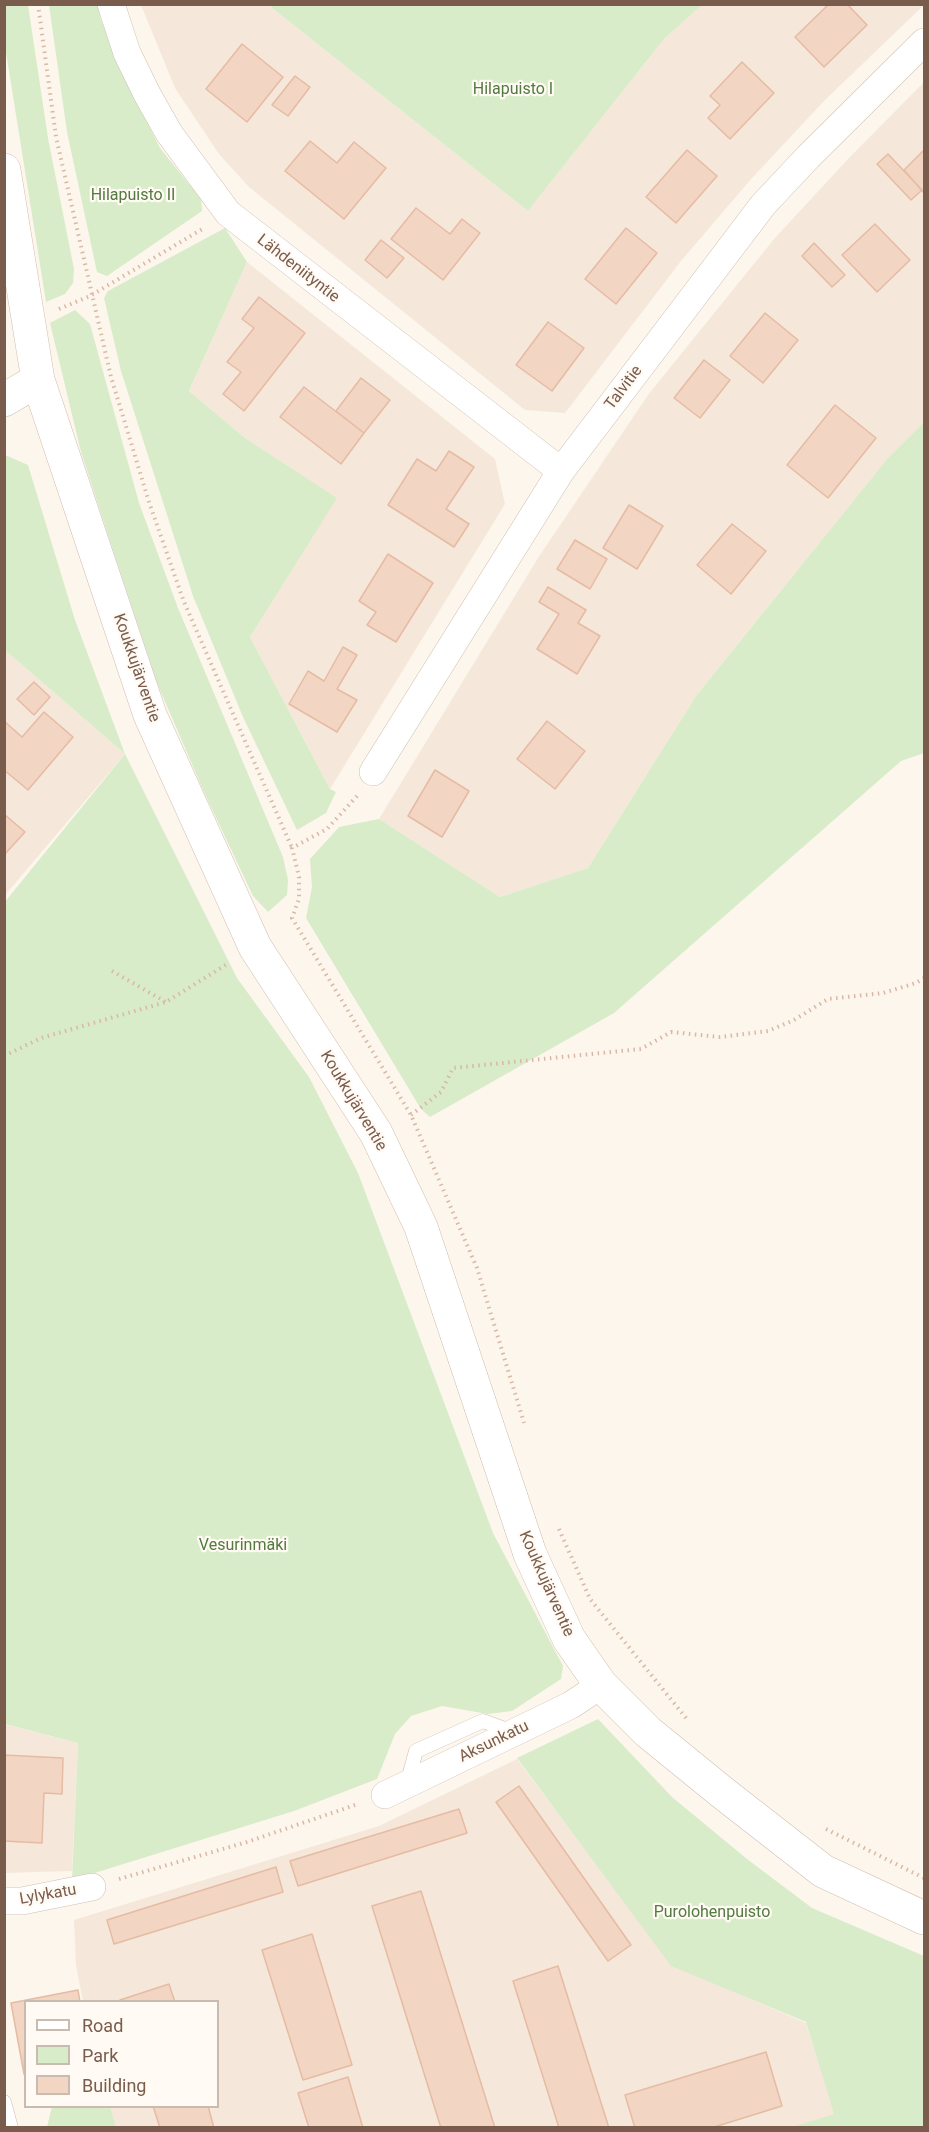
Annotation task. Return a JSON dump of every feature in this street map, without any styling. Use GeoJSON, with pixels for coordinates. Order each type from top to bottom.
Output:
{"type":"FeatureCollection","features":[{"type":"Feature","properties":{"kind":"street","name":"Lähdeniityntie"},"geometry":{"type":"LineString","coordinates":[[111,4],[127,53],[169,134],[228,213],[561,471]]}},
{"type":"Feature","properties":{"kind":"street","name":"Talvitie"},"geometry":{"type":"LineString","coordinates":[[373,772],[561,471],[763,205],[924,42]]}},
{"type":"Feature","properties":{"kind":"street","name":"Koukkujärventie"},"geometry":{"type":"LineString","coordinates":[[4,170],[38,380],[150,715],[255,947],[376,1133],[411,1206],[458,1335],[530,1554],[569,1639],[601,1685],[648,1732],[823,1870],[924,1918]]}},
{"type":"Feature","properties":{"kind":"street"},"geometry":{"type":"LineString","coordinates":[[4,400],[38,380]]}},
{"type":"Feature","properties":{"kind":"street","name":"Aksunkatu"},"geometry":{"type":"LineString","coordinates":[[396,1789],[571,1705],[601,1685]]}},
{"type":"Feature","properties":{"kind":"street","name":"Lylykatu"},"geometry":{"type":"LineString","coordinates":[[4,1901],[22,1900],[92,1887]]}},
{"type":"Feature","properties":{"kind":"lane"},"geometry":{"type":"LineString","coordinates":[[4,2102],[11,2127]]}},
{"type":"Feature","properties":{"kind":"path"},"geometry":{"type":"LineString","coordinates":[[38,4],[56,137],[90,296],[111,377],[142,479],[184,602],[292,848],[299,877],[299,899],[292,918],[411,1115],[477,1268],[524,1425]]}},
{"type":"Feature","properties":{"kind":"path"},"geometry":{"type":"LineString","coordinates":[[28,322],[90,296],[228,213]]}},
{"type":"Feature","properties":{"kind":"path"},"geometry":{"type":"LineString","coordinates":[[292,848],[327,829],[351,806],[373,772]]}},
{"type":"Feature","properties":{"kind":"path"},"geometry":{"type":"LineString","coordinates":[[4,1056],[41,1038],[166,1002],[255,947]]}},
{"type":"Feature","properties":{"kind":"path"},"geometry":{"type":"LineString","coordinates":[[112,971],[166,1002]]}},
{"type":"Feature","properties":{"kind":"path"},"geometry":{"type":"LineString","coordinates":[[411,1115],[441,1092],[453,1068],[641,1049],[671,1032],[720,1037],[768,1031],[794,1020],[828,999],[883,993],[916,983],[924,978]]}},
{"type":"Feature","properties":{"kind":"path"},"geometry":{"type":"LineString","coordinates":[[557,1526],[590,1599],[690,1723]]}},
{"type":"Feature","properties":{"kind":"path"},"geometry":{"type":"LineString","coordinates":[[92,1887],[247,1842],[396,1789]]}},
{"type":"Feature","properties":{"kind":"path"},"geometry":{"type":"LineString","coordinates":[[819,1826],[924,1878]]}},
{"type":"Feature","properties":{"kind":"shaded area"},"geometry":{"type":"Polygon","coordinates":[[[141,5],[272,5],[272,8],[528,211],[664,39],[702,5],[924,5],[825,100],[752,178],[681,261],[565,413],[525,410],[249,187],[219,154],[175,88],[141,5]]]}},
{"type":"Feature","properties":{"kind":"shaded area"},"geometry":{"type":"Polygon","coordinates":[[[924,82],[924,422],[887,459],[696,696],[588,868],[500,897],[379,819],[538,558],[648,395],[774,239],[924,82]]]}},
{"type":"Feature","properties":{"kind":"shaded area"},"geometry":{"type":"Polygon","coordinates":[[[247,262],[495,459],[505,504],[330,789],[250,637],[336,498],[245,438],[189,391],[247,262]]]}},
{"type":"Feature","properties":{"kind":"shaded area"},"geometry":{"type":"Polygon","coordinates":[[[5,650],[125,754],[5,895],[5,650]]]}},
{"type":"Feature","properties":{"kind":"shaded area"},"geometry":{"type":"Polygon","coordinates":[[[4,1724],[78,1743],[72,1871],[5,1873],[4,1724]]]}},
{"type":"Feature","properties":{"kind":"shaded area"},"geometry":{"type":"Polygon","coordinates":[[[517,1759],[672,1965],[806,2023],[835,2114],[791,2128],[116,2127],[109,2108],[219,2108],[219,2000],[83,2000],[76,1966],[74,1920],[379,1826],[517,1759]]]}},
{"type":"Feature","properties":{"kind":"green space","name":"Hilapuisto I"},"geometry":{"type":"Polygon","coordinates":[[[272,4],[702,5],[664,39],[528,211],[272,8],[272,4]]]}},
{"type":"Feature","properties":{"kind":"green space"},"geometry":{"type":"Polygon","coordinates":[[[4,5],[28,5],[48,138],[74,269],[73,283],[65,294],[46,302],[5,46],[4,5]]]}},
{"type":"Feature","properties":{"kind":"green space","name":"Hilapuisto II"},"geometry":{"type":"Polygon","coordinates":[[[49,5],[98,5],[101,20],[132,92],[160,148],[201,199],[202,211],[107,276],[97,272],[67,132],[49,5]]]}},
{"type":"Feature","properties":{"kind":"green space"},"geometry":{"type":"Polygon","coordinates":[[[225,228],[247,262],[189,391],[245,438],[337,498],[250,637],[330,789],[336,792],[326,813],[297,830],[243,717],[193,596],[121,371],[104,298],[108,291],[225,228]]]}},
{"type":"Feature","properties":{"kind":"green space"},"geometry":{"type":"Polygon","coordinates":[[[75,310],[90,324],[139,503],[178,608],[283,857],[288,880],[287,895],[268,912],[253,896],[204,792],[157,683],[81,452],[50,323],[75,310]]]}},
{"type":"Feature","properties":{"kind":"green space"},"geometry":{"type":"Polygon","coordinates":[[[924,422],[924,753],[901,761],[614,1013],[430,1117],[421,1109],[306,918],[312,887],[310,859],[339,827],[379,819],[500,897],[588,868],[696,696],[887,459],[924,422]]]}},
{"type":"Feature","properties":{"kind":"green space"},"geometry":{"type":"Polygon","coordinates":[[[5,455],[28,465],[75,620],[125,754],[5,650],[5,455]]]}},
{"type":"Feature","properties":{"kind":"green space","name":"Vesurinmäki"},"geometry":{"type":"Polygon","coordinates":[[[125,754],[237,978],[309,1077],[358,1173],[493,1533],[563,1666],[561,1679],[512,1711],[488,1714],[442,1706],[411,1716],[395,1734],[377,1779],[294,1811],[72,1880],[78,1743],[5,1724],[4,903],[125,754]]]}},
{"type":"Feature","properties":{"kind":"green space","name":"Purolohenpuisto"},"geometry":{"type":"Polygon","coordinates":[[[598,1719],[672,1797],[747,1859],[812,1908],[924,1956],[924,2127],[792,2127],[834,2114],[806,2022],[671,1966],[517,1758],[598,1719]]]}},
{"type":"Feature","properties":{"kind":"green space"},"geometry":{"type":"Polygon","coordinates":[[[52,2108],[110,2108],[116,2127],[47,2127],[52,2108]]]}},
{"type":"Feature","properties":{"kind":"building"},"geometry":{"type":"Polygon","coordinates":[[[829,4],[847,4],[867,25],[824,67],[795,37],[829,4]]]}},
{"type":"Feature","properties":{"kind":"building"},"geometry":{"type":"Polygon","coordinates":[[[242,44],[283,77],[247,122],[206,89],[242,44]]]}},
{"type":"Feature","properties":{"kind":"building"},"geometry":{"type":"Polygon","coordinates":[[[742,62],[774,93],[730,139],[708,118],[720,105],[710,96],[742,62]]]}},
{"type":"Feature","properties":{"kind":"building"},"geometry":{"type":"Polygon","coordinates":[[[295,76],[310,87],[288,116],[272,105],[295,76]]]}},
{"type":"Feature","properties":{"kind":"building"},"geometry":{"type":"Polygon","coordinates":[[[310,141],[337,163],[354,142],[386,168],[344,219],[285,171],[310,141]]]}},
{"type":"Feature","properties":{"kind":"building"},"geometry":{"type":"Polygon","coordinates":[[[687,150],[717,176],[676,223],[646,197],[687,150]]]}},
{"type":"Feature","properties":{"kind":"building"},"geometry":{"type":"Polygon","coordinates":[[[924,150],[924,193],[904,170],[924,150]]]}},
{"type":"Feature","properties":{"kind":"building"},"geometry":{"type":"Polygon","coordinates":[[[888,154],[922,190],[911,200],[877,164],[888,154]]]}},
{"type":"Feature","properties":{"kind":"building"},"geometry":{"type":"Polygon","coordinates":[[[416,208],[450,234],[462,219],[480,233],[443,280],[391,239],[416,208]]]}},
{"type":"Feature","properties":{"kind":"building"},"geometry":{"type":"Polygon","coordinates":[[[875,224],[910,260],[877,292],[842,255],[875,224]]]}},
{"type":"Feature","properties":{"kind":"building"},"geometry":{"type":"Polygon","coordinates":[[[626,228],[657,253],[616,304],[585,279],[626,228]]]}},
{"type":"Feature","properties":{"kind":"building"},"geometry":{"type":"Polygon","coordinates":[[[381,240],[404,258],[387,278],[365,260],[381,240]]]}},
{"type":"Feature","properties":{"kind":"building"},"geometry":{"type":"Polygon","coordinates":[[[814,243],[845,275],[832,287],[802,256],[814,243]]]}},
{"type":"Feature","properties":{"kind":"building"},"geometry":{"type":"Polygon","coordinates":[[[259,297],[305,333],[244,411],[223,394],[241,372],[227,362],[254,328],[242,319],[259,297]]]}},
{"type":"Feature","properties":{"kind":"building"},"geometry":{"type":"Polygon","coordinates":[[[765,313],[798,340],[763,383],[730,356],[765,313]]]}},
{"type":"Feature","properties":{"kind":"building"},"geometry":{"type":"Polygon","coordinates":[[[548,322],[584,348],[552,391],[516,365],[548,322]]]}},
{"type":"Feature","properties":{"kind":"building"},"geometry":{"type":"Polygon","coordinates":[[[704,360],[730,380],[700,418],[674,398],[704,360]]]}},
{"type":"Feature","properties":{"kind":"building"},"geometry":{"type":"Polygon","coordinates":[[[361,378],[390,400],[364,433],[336,411],[361,378]]]}},
{"type":"Feature","properties":{"kind":"building"},"geometry":{"type":"Polygon","coordinates":[[[304,387],[364,433],[341,464],[280,417],[304,387]]]}},
{"type":"Feature","properties":{"kind":"building"},"geometry":{"type":"Polygon","coordinates":[[[835,405],[876,438],[828,498],[787,465],[835,405]]]}},
{"type":"Feature","properties":{"kind":"building"},"geometry":{"type":"Polygon","coordinates":[[[449,451],[474,467],[446,509],[469,524],[454,547],[388,505],[417,459],[436,471],[449,451]]]}},
{"type":"Feature","properties":{"kind":"building"},"geometry":{"type":"Polygon","coordinates":[[[629,505],[663,526],[637,569],[603,548],[629,505]]]}},
{"type":"Feature","properties":{"kind":"building"},"geometry":{"type":"Polygon","coordinates":[[[732,524],[766,551],[731,594],[697,565],[732,524]]]}},
{"type":"Feature","properties":{"kind":"building"},"geometry":{"type":"Polygon","coordinates":[[[575,540],[607,559],[590,589],[557,569],[575,540]]]}},
{"type":"Feature","properties":{"kind":"building"},"geometry":{"type":"Polygon","coordinates":[[[388,554],[433,583],[396,642],[367,625],[376,612],[359,601],[388,554]]]}},
{"type":"Feature","properties":{"kind":"building"},"geometry":{"type":"Polygon","coordinates":[[[548,587],[586,610],[578,623],[600,636],[577,674],[537,649],[559,614],[539,602],[548,587]]]}},
{"type":"Feature","properties":{"kind":"building"},"geometry":{"type":"Polygon","coordinates":[[[343,647],[357,655],[337,689],[357,700],[337,732],[289,704],[308,671],[324,681],[343,647]]]}},
{"type":"Feature","properties":{"kind":"building"},"geometry":{"type":"Polygon","coordinates":[[[34,682],[50,697],[34,715],[17,699],[34,682]]]}},
{"type":"Feature","properties":{"kind":"building"},"geometry":{"type":"Polygon","coordinates":[[[44,712],[73,737],[28,790],[4,770],[4,721],[22,737],[44,712]]]}},
{"type":"Feature","properties":{"kind":"building"},"geometry":{"type":"Polygon","coordinates":[[[547,721],[585,751],[555,789],[517,759],[547,721]]]}},
{"type":"Feature","properties":{"kind":"building"},"geometry":{"type":"Polygon","coordinates":[[[435,770],[469,791],[442,837],[408,816],[435,770]]]}},
{"type":"Feature","properties":{"kind":"building"},"geometry":{"type":"Polygon","coordinates":[[[4,814],[25,832],[4,855],[4,814]]]}},
{"type":"Feature","properties":{"kind":"building"},"geometry":{"type":"Polygon","coordinates":[[[4,1755],[63,1758],[62,1794],[44,1793],[42,1843],[4,1841],[4,1755]]]}},
{"type":"Feature","properties":{"kind":"building"},"geometry":{"type":"Polygon","coordinates":[[[519,1786],[631,1945],[608,1961],[496,1802],[519,1786]]]}},
{"type":"Feature","properties":{"kind":"building"},"geometry":{"type":"Polygon","coordinates":[[[459,1809],[467,1833],[298,1886],[290,1861],[459,1809]]]}},
{"type":"Feature","properties":{"kind":"building"},"geometry":{"type":"Polygon","coordinates":[[[276,1867],[283,1892],[114,1944],[107,1920],[276,1867]]]}},
{"type":"Feature","properties":{"kind":"building"},"geometry":{"type":"Polygon","coordinates":[[[421,1891],[495,2128],[441,2128],[372,1906],[421,1891]]]}},
{"type":"Feature","properties":{"kind":"building"},"geometry":{"type":"Polygon","coordinates":[[[312,1934],[352,2065],[303,2080],[262,1950],[312,1934]]]}},
{"type":"Feature","properties":{"kind":"building"},"geometry":{"type":"Polygon","coordinates":[[[558,1966],[609,2128],[559,2128],[513,1981],[558,1966]]]}},
{"type":"Feature","properties":{"kind":"building"},"geometry":{"type":"Polygon","coordinates":[[[169,1984],[174,2000],[120,2000],[169,1984]]]}},
{"type":"Feature","properties":{"kind":"building"},"geometry":{"type":"Polygon","coordinates":[[[78,1990],[80,2000],[26,2000],[78,1990]]]}},
{"type":"Feature","properties":{"kind":"building"},"geometry":{"type":"Polygon","coordinates":[[[24,2000],[24,2074],[11,2003],[24,2000]]]}},
{"type":"Feature","properties":{"kind":"building"},"geometry":{"type":"Polygon","coordinates":[[[766,2052],[782,2106],[711,2128],[635,2128],[625,2095],[766,2052]]]}},
{"type":"Feature","properties":{"kind":"building"},"geometry":{"type":"Polygon","coordinates":[[[348,2077],[363,2128],[309,2128],[298,2093],[348,2077]]]}},
{"type":"Feature","properties":{"kind":"building"},"geometry":{"type":"Polygon","coordinates":[[[154,2108],[209,2108],[214,2128],[160,2128],[154,2108]]]}}]}
